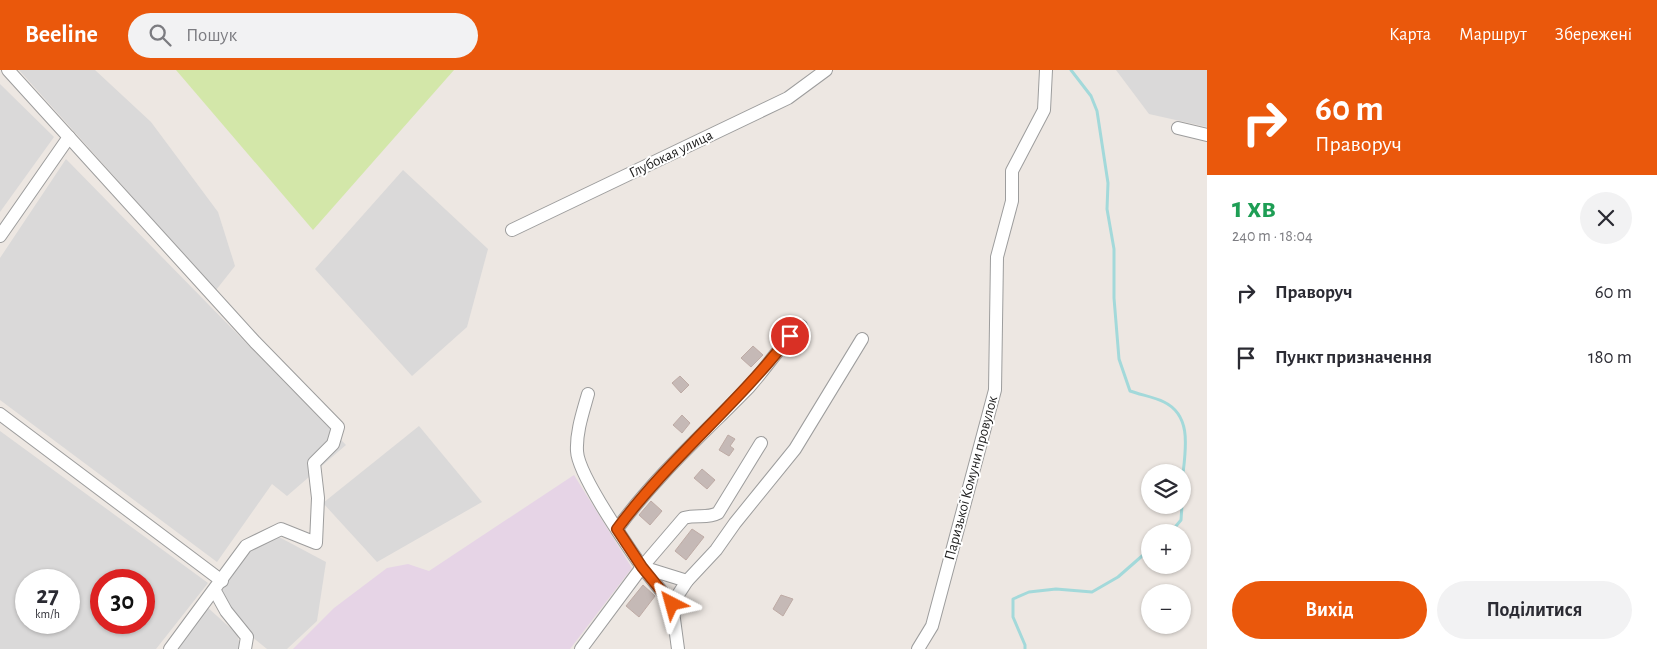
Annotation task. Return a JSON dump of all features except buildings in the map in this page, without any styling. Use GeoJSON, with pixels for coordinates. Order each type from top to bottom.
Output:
{"type":"FeatureCollection","features":[{"type":"Feature","properties":{"kind":"street"},"geometry":{"type":"LineString","coordinates":[[8,70],[254,342],[338,427],[333,444],[314,463],[318,498],[316,543],[281,529],[246,546],[170,649]]}},
{"type":"Feature","properties":{"kind":"street","name":"Глубокая улица"},"geometry":{"type":"LineString","coordinates":[[512,230],[788,98],[826,70]]}},
{"type":"Feature","properties":{"kind":"street","name":"Паризької Комуни провулок"},"geometry":{"type":"LineString","coordinates":[[918,649],[932,626],[995,390],[997,257],[1012,201],[1012,171],[1044,110],[1046,70]]}},
{"type":"Feature","properties":{"kind":"street"},"geometry":{"type":"LineString","coordinates":[[1178,128],[1207,135]]}},
{"type":"Feature","properties":{"kind":"street"},"geometry":{"type":"LineString","coordinates":[[0,236],[69,138]]}},
{"type":"Feature","properties":{"kind":"street"},"geometry":{"type":"LineString","coordinates":[[617,529],[649,489],[764,370],[790,336],[801,326]]}},
{"type":"Feature","properties":{"kind":"street"},"geometry":{"type":"LineString","coordinates":[[672,604],[687,581],[716,550],[796,449],[862,339]]}},
{"type":"Feature","properties":{"kind":"street"},"geometry":{"type":"LineString","coordinates":[[588,394],[576,452],[588,481],[617,529],[642,567],[672,604],[678,649]]}},
{"type":"Feature","properties":{"kind":"street"},"geometry":{"type":"LineString","coordinates":[[0,414],[218,586],[226,611],[247,637],[245,649]]}},
{"type":"Feature","properties":{"kind":"street"},"geometry":{"type":"LineString","coordinates":[[581,649],[642,567],[684,518],[694,515],[709,518],[718,513],[761,443]]}},
{"type":"Feature","properties":{"kind":"street"},"geometry":{"type":"LineString","coordinates":[[642,567],[687,581]]}},
{"type":"Feature","properties":{"kind":"shaded area"},"geometry":{"type":"Polygon","coordinates":[[[19,70],[95,70],[151,122],[218,212],[235,266],[216,290],[19,70]]]}},
{"type":"Feature","properties":{"kind":"shaded area"},"geometry":{"type":"Polygon","coordinates":[[[1116,70],[1207,70],[1207,127],[1149,114],[1116,70]]]}},
{"type":"Feature","properties":{"kind":"shaded area"},"geometry":{"type":"Polygon","coordinates":[[[0,84],[54,137],[0,212],[0,84]]]}},
{"type":"Feature","properties":{"kind":"shaded area"},"geometry":{"type":"Polygon","coordinates":[[[66,159],[346,445],[287,496],[272,484],[217,562],[0,400],[0,258],[66,159]]]}},
{"type":"Feature","properties":{"kind":"shaded area"},"geometry":{"type":"Polygon","coordinates":[[[403,170],[488,249],[467,327],[412,376],[315,269],[403,170]]]}},
{"type":"Feature","properties":{"kind":"shaded area"},"geometry":{"type":"Polygon","coordinates":[[[419,426],[482,502],[377,562],[323,503],[419,426]]]}},
{"type":"Feature","properties":{"kind":"shaded area"},"geometry":{"type":"Polygon","coordinates":[[[0,431],[208,583],[156,649],[0,649],[0,431]]]}},
{"type":"Feature","properties":{"kind":"shaded area"},"geometry":{"type":"Polygon","coordinates":[[[574,475],[632,568],[570,649],[293,649],[334,608],[387,568],[408,564],[429,571],[574,475]]]}},
{"type":"Feature","properties":{"kind":"shaded area"},"geometry":{"type":"Polygon","coordinates":[[[279,537],[326,562],[317,621],[287,649],[267,649],[251,636],[234,614],[222,591],[249,549],[279,537]]]}},
{"type":"Feature","properties":{"kind":"shaded area"},"geometry":{"type":"Polygon","coordinates":[[[207,607],[237,634],[241,649],[176,649],[207,607]]]}},
{"type":"Feature","properties":{"kind":"green space"},"geometry":{"type":"Polygon","coordinates":[[[176,70],[454,70],[313,230],[176,70]]]}},
{"type":"Feature","properties":{"kind":"waterway"},"geometry":{"type":"LineString","coordinates":[[1071,70],[1091,96],[1097,111],[1108,183],[1107,209],[1114,249],[1114,298],[1119,359],[1130,391],[1164,402],[1174,409],[1180,417],[1184,427],[1185,438],[1184,464]]}},
{"type":"Feature","properties":{"kind":"waterway"},"geometry":{"type":"LineString","coordinates":[[1178,524],[1181,520],[1181,514]]}},
{"type":"Feature","properties":{"kind":"waterway"},"geometry":{"type":"LineString","coordinates":[[1025,649],[1013,617],[1013,599],[1029,592],[1056,589],[1092,592],[1118,577],[1141,557]]}},
{"type":"Feature","properties":{"kind":"route"},"geometry":{"type":"LineString","coordinates":[[672,604],[642,567],[617,529],[649,489],[764,370],[790,336]]}}]}
